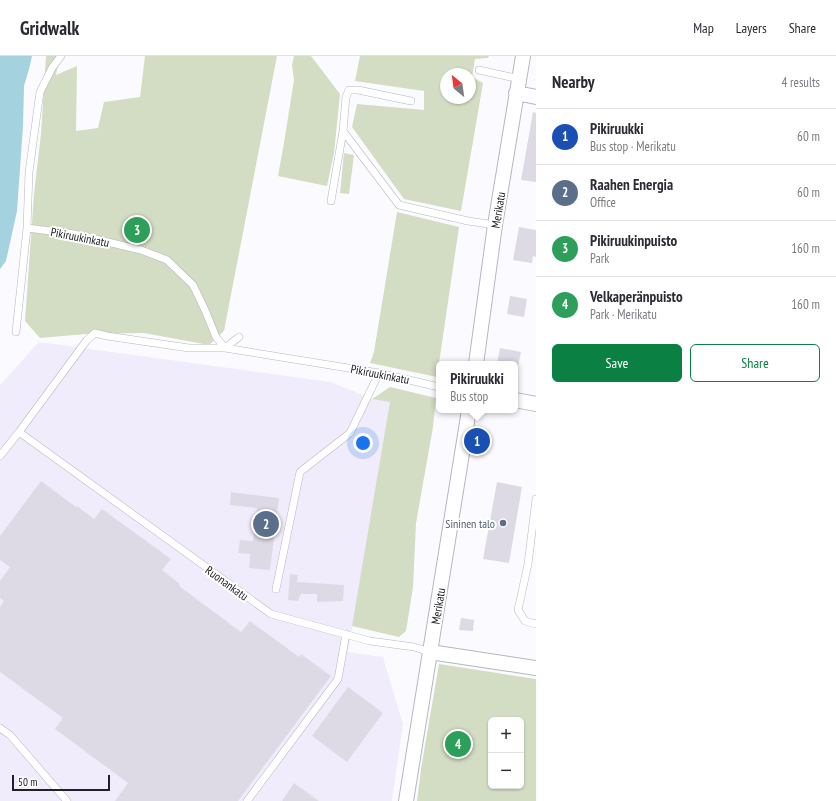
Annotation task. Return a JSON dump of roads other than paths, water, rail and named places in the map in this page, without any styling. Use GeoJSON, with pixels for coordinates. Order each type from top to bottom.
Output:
{"type":"FeatureCollection","features":[{"type":"Feature","properties":{"kind":"street","name":"Merikatu"},"geometry":{"type":"LineString","coordinates":[[476,361],[495,225],[523,56]]}},
{"type":"Feature","properties":{"kind":"street"},"geometry":{"type":"LineString","coordinates":[[516,93],[536,97]]}},
{"type":"Feature","properties":{"kind":"street"},"geometry":{"type":"LineString","coordinates":[[518,401],[536,404]]}},
{"type":"Feature","properties":{"kind":"street","name":"Merikatu"},"geometry":{"type":"LineString","coordinates":[[406,801],[469,413]]}},
{"type":"Feature","properties":{"kind":"street","name":"Ruonankatu"},"geometry":{"type":"LineString","coordinates":[[430,652],[536,668]]}},
{"type":"Feature","properties":{"kind":"lane"},"geometry":{"type":"LineString","coordinates":[[16,332],[27,228],[29,172],[40,92],[52,68],[61,56]]}},
{"type":"Feature","properties":{"kind":"lane"},"geometry":{"type":"LineString","coordinates":[[479,70],[520,79]]}},
{"type":"Feature","properties":{"kind":"lane"},"geometry":{"type":"LineString","coordinates":[[331,201],[343,131],[346,97],[349,90],[358,90],[411,101]]}},
{"type":"Feature","properties":{"kind":"lane"},"geometry":{"type":"LineString","coordinates":[[343,131],[374,177],[399,205],[468,221],[495,225]]}},
{"type":"Feature","properties":{"kind":"lane","name":"Pikiruukinkatu"},"geometry":{"type":"LineString","coordinates":[[27,228],[74,234],[140,250],[168,260],[193,284],[206,310],[216,337],[225,348]]}},
{"type":"Feature","properties":{"kind":"lane","name":"Pikiruukinkatu"},"geometry":{"type":"LineString","coordinates":[[19,432],[87,340],[95,333],[106,336],[189,348],[225,348],[379,373],[436,386]]}},
{"type":"Feature","properties":{"kind":"lane"},"geometry":{"type":"LineString","coordinates":[[225,348],[239,338]]}},
{"type":"Feature","properties":{"kind":"lane"},"geometry":{"type":"LineString","coordinates":[[276,589],[300,472],[350,433],[379,373]]}},
{"type":"Feature","properties":{"kind":"lane"},"geometry":{"type":"LineString","coordinates":[[0,456],[19,432]]}},
{"type":"Feature","properties":{"kind":"lane","name":"Ruonankatu"},"geometry":{"type":"LineString","coordinates":[[19,432],[271,614],[370,640],[430,652]]}},
{"type":"Feature","properties":{"kind":"lane"},"geometry":{"type":"LineString","coordinates":[[536,499],[528,564],[518,610],[525,621],[536,624]]}},
{"type":"Feature","properties":{"kind":"lane"},"geometry":{"type":"LineString","coordinates":[[528,564],[536,566]]}},
{"type":"Feature","properties":{"kind":"lane"},"geometry":{"type":"LineString","coordinates":[[247,801],[338,679],[346,634]]}},
{"type":"Feature","properties":{"kind":"lane"},"geometry":{"type":"LineString","coordinates":[[0,728],[10,735],[66,801]]}},
{"type":"Feature","properties":{"kind":"water"},"geometry":{"type":"Polygon","coordinates":[[[0,56],[32,56],[24,86],[23,126],[17,211],[6,261],[0,269],[0,56]]]}},
{"type":"Feature","properties":{"kind":"place","name":"Pikiruukinpuisto"},"geometry":{"type":"Point","coordinates":[137,230]}},
{"type":"Feature","properties":{"kind":"place","name":"Pikiruukki"},"geometry":{"type":"Point","coordinates":[477,441]}},
{"type":"Feature","properties":{"kind":"place","name":"Sininen talo"},"geometry":{"type":"Point","coordinates":[503,523]}},
{"type":"Feature","properties":{"kind":"place","name":"Raahen Energia"},"geometry":{"type":"Point","coordinates":[266,524]}},
{"type":"Feature","properties":{"kind":"place","name":"Velkaperänpuisto"},"geometry":{"type":"Point","coordinates":[458,744]}}]}
